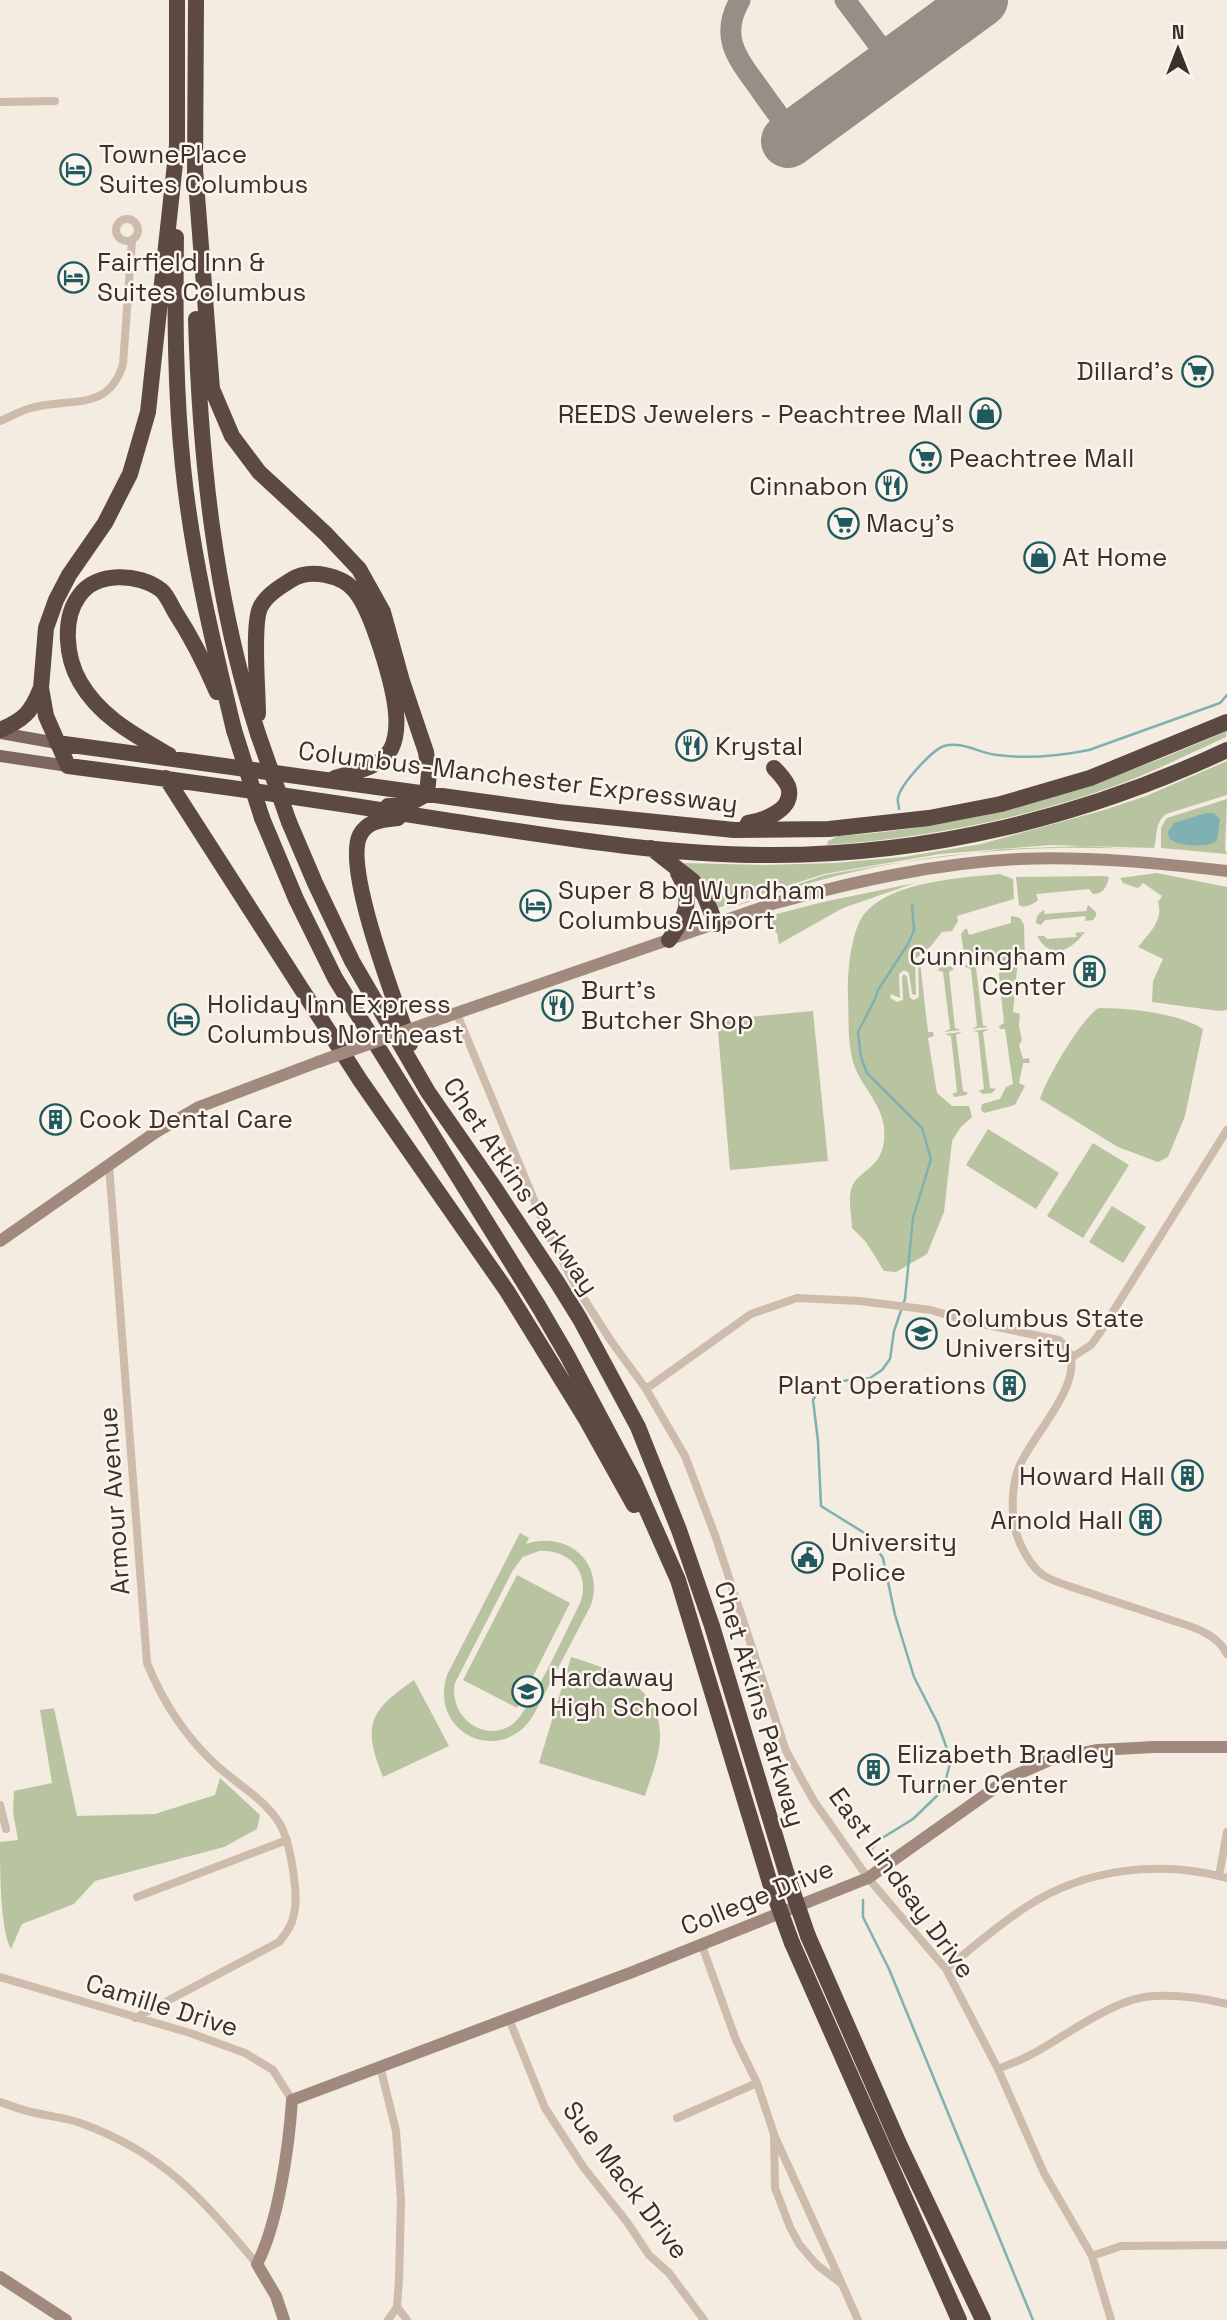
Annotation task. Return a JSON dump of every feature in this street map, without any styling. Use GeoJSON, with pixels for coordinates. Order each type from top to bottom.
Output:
{"type":"FeatureCollection","features":[{"type":"Feature","properties":{"kind":"highway","name":"Chet Atkins Parkway"},"geometry":{"type":"LineString","coordinates":[[177,0],[175,363],[183,469],[201,590],[234,730],[262,818],[296,899],[335,978],[539,1307],[634,1481],[678,1580],[770,1883],[792,1943],[959,2320]]}},
{"type":"Feature","properties":{"kind":"highway","name":"Chet Atkins Parkway"},"geometry":{"type":"LineString","coordinates":[[196,0],[198,395],[208,507],[217,569],[258,734],[289,822],[352,961],[428,1092],[580,1319],[638,1427],[679,1530],[712,1626],[808,1936],[900,2146],[983,2320]]}},
{"type":"Feature","properties":{"kind":"highway"},"geometry":{"type":"LineString","coordinates":[[68,766],[46,716],[41,688],[46,628],[69,575],[105,523],[130,474],[148,412],[177,145]]}},
{"type":"Feature","properties":{"kind":"highway"},"geometry":{"type":"LineString","coordinates":[[195,169],[212,389],[232,436],[259,472],[326,533],[359,569],[383,612],[426,752],[429,773],[427,794],[405,806],[366,808]]}},
{"type":"Feature","properties":{"kind":"highway"},"geometry":{"type":"LineString","coordinates":[[258,734],[256,630],[260,607],[274,590],[296,577],[320,574],[337,578],[355,590],[368,614],[394,700],[396,733],[391,749],[382,760],[331,779]]}},
{"type":"Feature","properties":{"kind":"highway"},"geometry":{"type":"LineString","coordinates":[[174,758],[114,721],[95,703],[79,681],[71,660],[68,633],[71,610],[80,593],[97,582],[118,576],[142,579],[162,591],[201,655],[234,730]]}},
{"type":"Feature","properties":{"kind":"highway"},"geometry":{"type":"LineString","coordinates":[[0,732],[24,718],[41,688]]}},
{"type":"Feature","properties":{"kind":"highway","name":"Columbus-Manchester Expressway"},"geometry":{"type":"LineString","coordinates":[[57,743],[558,812],[734,830],[842,829],[929,818],[989,806],[1090,778],[1227,722]]}},
{"type":"Feature","properties":{"kind":"highway","name":"Columbus-Manchester Expressway"},"geometry":{"type":"LineString","coordinates":[[68,766],[651,848],[768,855],[846,851],[943,840],[1010,827],[1100,802],[1184,770],[1227,750]]}},
{"type":"Feature","properties":{"kind":"highway"},"geometry":{"type":"LineString","coordinates":[[712,828],[765,820],[785,805],[789,795],[788,785],[774,768]]}},
{"type":"Feature","properties":{"kind":"highway"},"geometry":{"type":"LineString","coordinates":[[166,778],[360,1080],[507,1291],[586,1419],[633,1502],[698,1646]]}},
{"type":"Feature","properties":{"kind":"highway"},"geometry":{"type":"LineString","coordinates":[[415,815],[372,822],[361,835],[355,853],[361,886],[386,975],[428,1092]]}},
{"type":"Feature","properties":{"kind":"highway"},"geometry":{"type":"LineString","coordinates":[[651,848],[693,881],[704,895],[716,924]]}},
{"type":"Feature","properties":{"kind":"highway"},"geometry":{"type":"LineString","coordinates":[[669,940],[683,920],[687,904],[686,886],[676,868]]}},
{"type":"Feature","properties":{"kind":"main road","name":"Columbus-Manchester Expressway"},"geometry":{"type":"LineString","coordinates":[[0,732],[57,743]]}},
{"type":"Feature","properties":{"kind":"main road","name":"Columbus-Manchester Expressway"},"geometry":{"type":"LineString","coordinates":[[0,756],[68,766]]}},
{"type":"Feature","properties":{"kind":"street"},"geometry":{"type":"LineString","coordinates":[[0,102],[55,101]]}},
{"type":"Feature","properties":{"kind":"street"},"geometry":{"type":"LineString","coordinates":[[0,421],[31,408],[88,400],[113,386],[120,376],[123,364],[132,240]]}},
{"type":"Feature","properties":{"kind":"street"},"geometry":{"type":"LineString","coordinates":[[0,1241],[156,1132],[199,1108],[318,1062],[772,904],[815,892],[920,871],[959,864],[1020,859],[1156,863],[1227,871]]}},
{"type":"Feature","properties":{"kind":"street","name":"East Lindsay Drive"},"geometry":{"type":"LineString","coordinates":[[452,1016],[549,1236],[577,1288],[646,1389],[685,1456],[703,1502],[786,1751],[814,1801],[868,1878],[946,1969],[998,2069],[1044,2173],[1092,2256],[1111,2320]]}},
{"type":"Feature","properties":{"kind":"street"},"geometry":{"type":"LineString","coordinates":[[1071,1358],[1091,1345],[1099,1334],[1227,1130]]}},
{"type":"Feature","properties":{"kind":"street","name":"Armour Avenue"},"geometry":{"type":"LineString","coordinates":[[109,1165],[147,1663],[158,1690],[203,1751],[254,1795],[279,1821],[287,1840]]}},
{"type":"Feature","properties":{"kind":"street"},"geometry":{"type":"LineString","coordinates":[[646,1389],[751,1314],[797,1298],[823,1298],[917,1308],[1059,1340],[1071,1358],[1069,1381],[1031,1444],[1016,1475],[1013,1511],[1017,1538],[1025,1554],[1042,1574],[1056,1581],[1192,1626],[1211,1636],[1227,1654]]}},
{"type":"Feature","properties":{"kind":"street","name":"College Drive"},"geometry":{"type":"LineString","coordinates":[[292,2100],[635,1971],[868,1878],[1009,1778],[1052,1759],[1098,1750],[1153,1746],[1227,1747]]}},
{"type":"Feature","properties":{"kind":"street"},"geometry":{"type":"LineString","coordinates":[[0,1805],[6,1829]]}},
{"type":"Feature","properties":{"kind":"street"},"geometry":{"type":"LineString","coordinates":[[946,1969],[1027,1906],[1060,1888],[1099,1874],[1140,1869],[1194,1870],[1223,1877],[1227,1832]]}},
{"type":"Feature","properties":{"kind":"street"},"geometry":{"type":"LineString","coordinates":[[135,2018],[279,1942],[290,1928],[295,1911],[294,1882],[287,1840],[137,1897]]}},
{"type":"Feature","properties":{"kind":"street"},"geometry":{"type":"LineString","coordinates":[[701,1943],[736,2040],[757,2083],[774,2134],[858,2320]]}},
{"type":"Feature","properties":{"kind":"street","name":"Camille Drive"},"geometry":{"type":"LineString","coordinates":[[0,1977],[190,2033],[245,2053],[273,2070],[292,2100]]}},
{"type":"Feature","properties":{"kind":"street"},"geometry":{"type":"LineString","coordinates":[[998,2069],[1031,2055],[1119,2005],[1151,1996],[1205,1998],[1227,2004]]}},
{"type":"Feature","properties":{"kind":"street","name":"Sue Mack Drive"},"geometry":{"type":"LineString","coordinates":[[509,2019],[545,2108],[584,2168],[628,2222],[649,2255],[669,2273],[705,2319]]}},
{"type":"Feature","properties":{"kind":"street"},"geometry":{"type":"LineString","coordinates":[[380,2066],[396,2131],[400,2167],[401,2243],[397,2307],[388,2320]]}},
{"type":"Feature","properties":{"kind":"street"},"geometry":{"type":"LineString","coordinates":[[677,2118],[757,2083]]}},
{"type":"Feature","properties":{"kind":"street"},"geometry":{"type":"LineString","coordinates":[[257,2264],[268,2244],[290,2134],[292,2100]]}},
{"type":"Feature","properties":{"kind":"street"},"geometry":{"type":"LineString","coordinates":[[0,2102],[33,2113],[80,2122],[124,2140],[156,2160],[207,2206],[257,2264],[276,2296],[284,2320]]}},
{"type":"Feature","properties":{"kind":"street"},"geometry":{"type":"LineString","coordinates":[[774,2134],[775,2188],[790,2227],[799,2244],[817,2265],[842,2284]]}},
{"type":"Feature","properties":{"kind":"street"},"geometry":{"type":"LineString","coordinates":[[1092,2256],[1121,2246],[1227,2245]]}},
{"type":"Feature","properties":{"kind":"street"},"geometry":{"type":"LineString","coordinates":[[0,2277],[66,2320]]}},
{"type":"Feature","properties":{"kind":"street"},"geometry":{"type":"LineString","coordinates":[[397,2307],[407,2320]]}},
{"type":"Feature","properties":{"kind":"green space"},"geometry":{"type":"Polygon","coordinates":[[[1227,731],[1226,737],[1139,777],[1040,809],[970,826],[899,838],[827,845],[828,841],[838,836],[941,824],[1037,801],[1132,770],[1227,731]]]}},
{"type":"Feature","properties":{"kind":"green space"},"geometry":{"type":"Polygon","coordinates":[[[1227,761],[1227,795],[1166,814],[1158,826],[1154,848],[1050,845],[940,854],[824,874],[715,909],[683,863],[834,863],[903,857],[981,844],[1146,796],[1227,761]]]}},
{"type":"Feature","properties":{"kind":"green space"},"geometry":{"type":"Polygon","coordinates":[[[1227,799],[1227,854],[1161,848],[1161,827],[1167,818],[1227,799]]]}},
{"type":"Feature","properties":{"kind":"green space"},"geometry":{"type":"Polygon","coordinates":[[[1082,846],[1153,850],[1073,848],[972,853],[1082,846]]]}},
{"type":"Feature","properties":{"kind":"green space"},"geometry":{"type":"Polygon","coordinates":[[[904,862],[821,880],[719,911],[825,875],[904,862]]]}},
{"type":"Feature","properties":{"kind":"green space"},"geometry":{"type":"Polygon","coordinates":[[[1157,873],[1227,887],[1227,1010],[1152,1002],[1153,981],[1163,959],[1138,947],[1157,920],[1158,902],[1162,896],[1143,883],[1138,888],[1123,883],[1120,878],[1157,873]]]}},
{"type":"Feature","properties":{"kind":"green space"},"geometry":{"type":"Polygon","coordinates":[[[1000,874],[1013,879],[1014,899],[957,916],[958,921],[952,931],[942,932],[931,946],[915,959],[916,995],[912,994],[909,973],[904,970],[899,974],[900,998],[891,994],[890,998],[897,1002],[903,1000],[904,974],[907,977],[910,998],[914,1000],[919,997],[918,963],[927,954],[928,960],[920,962],[928,1032],[933,1032],[934,1036],[928,1038],[937,1093],[952,1106],[969,1106],[972,1117],[960,1128],[952,1141],[944,1212],[927,1254],[896,1272],[884,1271],[866,1242],[852,1228],[850,1209],[850,1194],[854,1183],[877,1160],[884,1141],[882,1118],[857,1073],[850,1048],[848,976],[856,930],[865,913],[892,894],[928,883],[1000,874]]]}},
{"type":"Feature","properties":{"kind":"green space"},"geometry":{"type":"Polygon","coordinates":[[[1016,877],[1109,877],[1107,884],[1099,893],[1093,894],[1089,889],[1036,894],[1038,900],[1034,903],[1019,905],[1016,877]]]}},
{"type":"Feature","properties":{"kind":"green space"},"geometry":{"type":"Polygon","coordinates":[[[915,883],[843,908],[779,944],[777,933],[766,923],[765,917],[915,883]]]}},
{"type":"Feature","properties":{"kind":"green space"},"geometry":{"type":"Polygon","coordinates":[[[1088,905],[1096,912],[1093,920],[1085,921],[1086,916],[1045,920],[1041,925],[1036,923],[1038,915],[1045,910],[1044,914],[1086,911],[1088,905]]]}},
{"type":"Feature","properties":{"kind":"green space"},"geometry":{"type":"Polygon","coordinates":[[[1011,916],[1020,918],[1024,925],[1025,958],[1018,959],[1013,1012],[1020,1014],[1022,1040],[1019,1045],[1023,1059],[1029,1058],[1030,1063],[1023,1063],[1019,1083],[1025,1086],[1015,1105],[984,1113],[981,1110],[982,1104],[1000,1099],[1006,1087],[1013,1084],[1005,1029],[1000,1029],[999,1026],[1004,1023],[998,965],[992,965],[982,954],[964,953],[961,934],[965,929],[969,935],[1011,923],[1011,916]]]}},
{"type":"Feature","properties":{"kind":"green space"},"geometry":{"type":"Polygon","coordinates":[[[1085,932],[1068,948],[1055,951],[1043,944],[1037,936],[1047,939],[1077,937],[1075,933],[1085,932]]]}},
{"type":"Feature","properties":{"kind":"green space"},"geometry":{"type":"Polygon","coordinates":[[[974,963],[981,966],[976,968],[983,1025],[988,1027],[972,1029],[977,1026],[971,969],[965,967],[974,963]]]}},
{"type":"Feature","properties":{"kind":"green space"},"geometry":{"type":"Polygon","coordinates":[[[950,966],[954,969],[949,972],[955,1028],[961,1030],[944,1032],[950,1029],[943,972],[937,970],[950,966]]]}},
{"type":"Feature","properties":{"kind":"green space"},"geometry":{"type":"Polygon","coordinates":[[[1099,1008],[1167,1015],[1203,1029],[1185,1116],[1168,1157],[1158,1162],[1118,1147],[1040,1099],[1065,1049],[1083,1023],[1099,1008]]]}},
{"type":"Feature","properties":{"kind":"green space"},"geometry":{"type":"Polygon","coordinates":[[[813,1011],[828,1161],[730,1170],[717,1020],[813,1011]]]}},
{"type":"Feature","properties":{"kind":"green space"},"geometry":{"type":"Polygon","coordinates":[[[989,1029],[983,1032],[990,1088],[996,1089],[992,1093],[983,1094],[979,1091],[984,1089],[978,1032],[972,1031],[989,1029]]]}},
{"type":"Feature","properties":{"kind":"green space"},"geometry":{"type":"Polygon","coordinates":[[[962,1032],[956,1035],[963,1091],[968,1093],[955,1097],[952,1094],[957,1092],[951,1036],[945,1034],[962,1032]]]}},
{"type":"Feature","properties":{"kind":"green space"},"geometry":{"type":"Polygon","coordinates":[[[988,1129],[1059,1173],[1036,1209],[966,1165],[988,1129]]]}},
{"type":"Feature","properties":{"kind":"green space"},"geometry":{"type":"Polygon","coordinates":[[[1093,1143],[1129,1165],[1083,1238],[1047,1216],[1093,1143]]]}},
{"type":"Feature","properties":{"kind":"green space"},"geometry":{"type":"Polygon","coordinates":[[[1112,1206],[1146,1227],[1123,1263],[1089,1242],[1112,1206]]]}},
{"type":"Feature","properties":{"kind":"green space"},"geometry":{"type":"Polygon","coordinates":[[[520,1533],[529,1538],[526,1544],[555,1542],[579,1553],[593,1575],[591,1605],[534,1714],[521,1730],[505,1739],[488,1741],[472,1737],[458,1728],[448,1714],[444,1696],[447,1675],[520,1533]],[[539,1551],[523,1557],[513,1570],[455,1683],[454,1695],[462,1716],[480,1729],[502,1730],[520,1716],[539,1686],[581,1601],[583,1590],[579,1571],[567,1558],[550,1551],[539,1551]]]}},
{"type":"Feature","properties":{"kind":"green space"},"geometry":{"type":"Polygon","coordinates":[[[517,1575],[570,1603],[517,1708],[463,1680],[517,1575]]]}},
{"type":"Feature","properties":{"kind":"green space"},"geometry":{"type":"Polygon","coordinates":[[[571,1657],[623,1677],[638,1687],[657,1714],[660,1732],[658,1754],[645,1796],[539,1763],[571,1657]]]}},
{"type":"Feature","properties":{"kind":"green space"},"geometry":{"type":"Polygon","coordinates":[[[414,1680],[449,1746],[383,1777],[373,1744],[374,1721],[387,1701],[414,1680]]]}},
{"type":"Feature","properties":{"kind":"green space"},"geometry":{"type":"Polygon","coordinates":[[[54,1708],[77,1816],[155,1814],[215,1795],[220,1778],[260,1815],[257,1829],[224,1847],[95,1881],[74,1904],[22,1924],[11,1949],[3,1914],[0,1842],[18,1840],[13,1812],[14,1791],[52,1783],[40,1710],[54,1708]]]}},
{"type":"Feature","properties":{"kind":"water"},"geometry":{"type":"Polygon","coordinates":[[[1214,813],[1220,819],[1217,841],[1193,846],[1169,838],[1168,832],[1174,823],[1214,813]]]}},
{"type":"Feature","properties":{"kind":"waterway"},"geometry":{"type":"LineString","coordinates":[[899,809],[898,798],[904,785],[925,761],[944,746],[965,746],[990,754],[1020,757],[1078,752],[1220,703],[1227,695]]}},
{"type":"Feature","properties":{"kind":"waterway"},"geometry":{"type":"LineString","coordinates":[[870,1851],[879,1840],[913,1819],[943,1790],[951,1760],[938,1724],[914,1677],[895,1615],[883,1558],[866,1534],[821,1506],[813,1400],[823,1383],[870,1378],[882,1370],[890,1359],[894,1331],[905,1299],[913,1218],[931,1159],[922,1128],[867,1073],[861,1057],[858,1032],[878,990],[914,930],[912,905]]}},
{"type":"Feature","properties":{"kind":"waterway"},"geometry":{"type":"LineString","coordinates":[[863,1900],[863,1917],[889,1969],[1033,2320]]}},
{"type":"Feature","properties":{"kind":"taxiway"},"geometry":{"type":"LineString","coordinates":[[740,0],[731,25],[733,47],[744,67],[794,136]]}},
{"type":"Feature","properties":{"kind":"taxiway"},"geometry":{"type":"LineString","coordinates":[[845,0],[893,64]]}},
{"type":"Feature","properties":{"kind":"runway"},"geometry":{"type":"LineString","coordinates":[[788,141],[981,0]]}},
{"type":"Feature","properties":{"kind":"place","name":"TownePlace Suites Columbus"},"geometry":{"type":"Point","coordinates":[76,169]}},
{"type":"Feature","properties":{"kind":"place","name":"Fairfield Inn & Suites Columbus"},"geometry":{"type":"Point","coordinates":[74,277]}},
{"type":"Feature","properties":{"kind":"place","name":"Dillard's"},"geometry":{"type":"Point","coordinates":[1197,371]}},
{"type":"Feature","properties":{"kind":"place","name":"REEDS Jewelers - Peachtree Mall"},"geometry":{"type":"Point","coordinates":[986,414]}},
{"type":"Feature","properties":{"kind":"place","name":"Peachtree Mall"},"geometry":{"type":"Point","coordinates":[926,458]}},
{"type":"Feature","properties":{"kind":"place","name":"Cinnabon"},"geometry":{"type":"Point","coordinates":[891,486]}},
{"type":"Feature","properties":{"kind":"place","name":"Macy's"},"geometry":{"type":"Point","coordinates":[843,523]}},
{"type":"Feature","properties":{"kind":"place","name":"At Home"},"geometry":{"type":"Point","coordinates":[1039,557]}},
{"type":"Feature","properties":{"kind":"place","name":"Krystal"},"geometry":{"type":"Point","coordinates":[692,746]}},
{"type":"Feature","properties":{"kind":"place","name":"Super 8 by Wyndham Columbus Airport"},"geometry":{"type":"Point","coordinates":[535,905]}},
{"type":"Feature","properties":{"kind":"place","name":"Cunningham Center"},"geometry":{"type":"Point","coordinates":[1089,971]}},
{"type":"Feature","properties":{"kind":"place","name":"Burt's Butcher Shop"},"geometry":{"type":"Point","coordinates":[558,1005]}},
{"type":"Feature","properties":{"kind":"place","name":"Holiday Inn Express Columbus Northeast"},"geometry":{"type":"Point","coordinates":[184,1019]}},
{"type":"Feature","properties":{"kind":"place","name":"Cook Dental Care"},"geometry":{"type":"Point","coordinates":[56,1119]}},
{"type":"Feature","properties":{"kind":"place","name":"Columbus State University"},"geometry":{"type":"Point","coordinates":[922,1333]}},
{"type":"Feature","properties":{"kind":"place","name":"Plant Operations"},"geometry":{"type":"Point","coordinates":[1009,1385]}},
{"type":"Feature","properties":{"kind":"place","name":"Howard Hall"},"geometry":{"type":"Point","coordinates":[1188,1476]}},
{"type":"Feature","properties":{"kind":"place","name":"Arnold Hall"},"geometry":{"type":"Point","coordinates":[1146,1520]}},
{"type":"Feature","properties":{"kind":"place","name":"University Police"},"geometry":{"type":"Point","coordinates":[808,1557]}},
{"type":"Feature","properties":{"kind":"place","name":"Hardaway High School"},"geometry":{"type":"Point","coordinates":[527,1692]}},
{"type":"Feature","properties":{"kind":"place","name":"Elizabeth Bradley Turner Center"},"geometry":{"type":"Point","coordinates":[874,1769]}}]}
